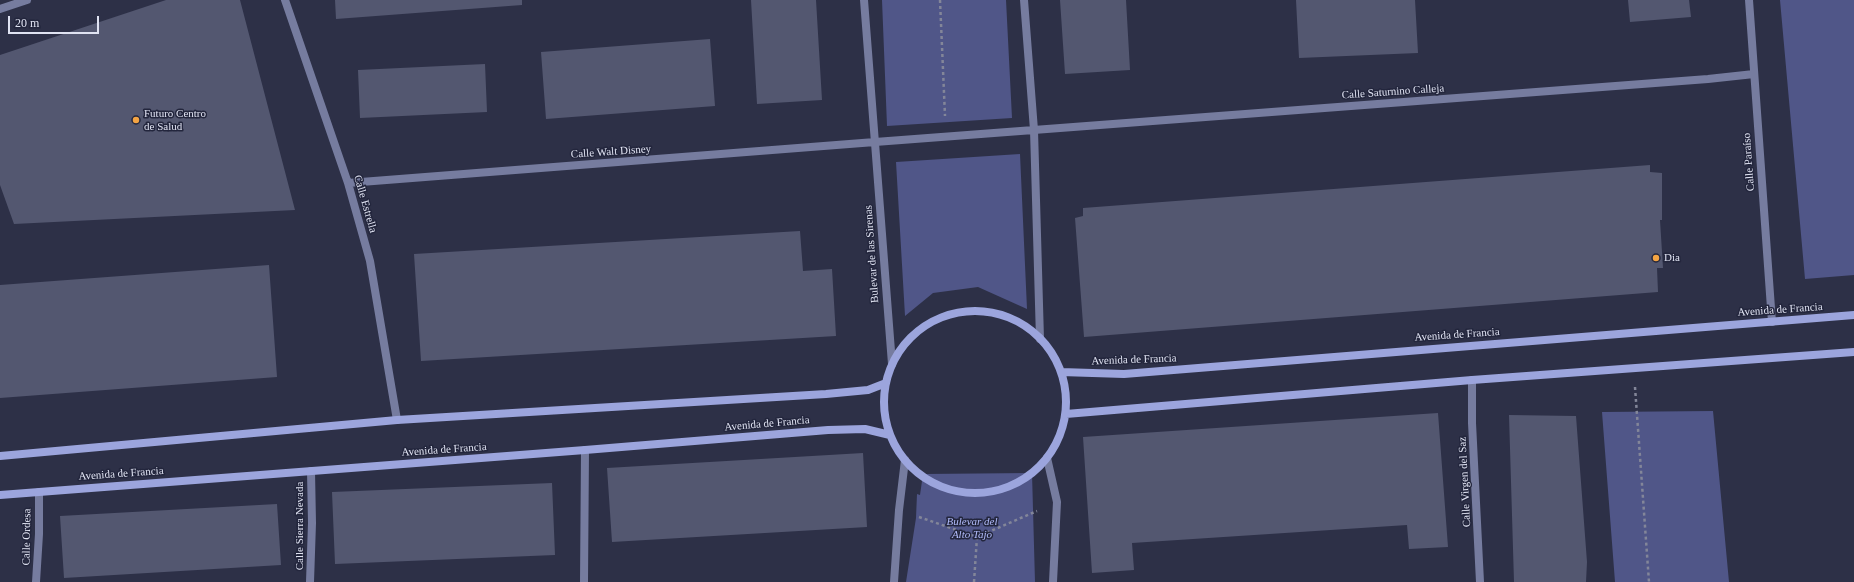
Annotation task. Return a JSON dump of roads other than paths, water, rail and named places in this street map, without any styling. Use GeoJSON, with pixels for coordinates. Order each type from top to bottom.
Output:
{"type":"FeatureCollection","features":[{"type":"Feature","properties":{"kind":"main road"},"geometry":{"type":"LineString","coordinates":[[969,311],[988,312],[1008,317],[1025,326],[1040,338],[1053,354],[1061,372],[1066,392],[1066,414],[1059,438],[1047,458],[1032,473],[1010,486],[988,492],[965,492],[942,487],[905,460],[890,435],[885,417],[884,400],[886,383],[892,364],[902,347],[915,333],[937,319],[950,314],[969,311]]}},
{"type":"Feature","properties":{"kind":"main road","name":"Avenida de Francia"},"geometry":{"type":"LineString","coordinates":[[1061,372],[1124,374],[1854,315]]}},
{"type":"Feature","properties":{"kind":"main road"},"geometry":{"type":"LineString","coordinates":[[1066,414],[1472,380],[1854,352]]}},
{"type":"Feature","properties":{"kind":"main road"},"geometry":{"type":"LineString","coordinates":[[0,456],[397,420],[826,394],[868,390],[886,383]]}},
{"type":"Feature","properties":{"kind":"main road","name":"Avenida de Francia"},"geometry":{"type":"LineString","coordinates":[[0,495],[828,430],[864,429],[890,435]]}},
{"type":"Feature","properties":{"kind":"street"},"geometry":{"type":"LineString","coordinates":[[0,9],[27,0]]}},
{"type":"Feature","properties":{"kind":"street","name":"Calle Estrella"},"geometry":{"type":"LineString","coordinates":[[286,0],[348,183],[370,261],[397,420]]}},
{"type":"Feature","properties":{"kind":"street","name":"Bulevar de las Sirenas"},"geometry":{"type":"LineString","coordinates":[[864,0],[892,364]]}},
{"type":"Feature","properties":{"kind":"street"},"geometry":{"type":"LineString","coordinates":[[1024,0],[1034,130],[1040,338]]}},
{"type":"Feature","properties":{"kind":"street","name":"Calle Paraíso"},"geometry":{"type":"LineString","coordinates":[[1749,0],[1772,322]]}},
{"type":"Feature","properties":{"kind":"street","name":"Calle Saturnino Calleja"},"geometry":{"type":"LineString","coordinates":[[1034,130],[1708,79],[1754,74]]}},
{"type":"Feature","properties":{"kind":"street"},"geometry":{"type":"LineString","coordinates":[[874,142],[1034,130]]}},
{"type":"Feature","properties":{"kind":"street","name":"Calle Walt Disney"},"geometry":{"type":"LineString","coordinates":[[348,183],[874,142]]}},
{"type":"Feature","properties":{"kind":"street","name":"Calle Virgen del Saz"},"geometry":{"type":"LineString","coordinates":[[1472,380],[1472,423],[1480,582]]}},
{"type":"Feature","properties":{"kind":"street"},"geometry":{"type":"LineString","coordinates":[[584,582],[585,450]]}},
{"type":"Feature","properties":{"kind":"street"},"geometry":{"type":"LineString","coordinates":[[1047,458],[1057,502],[1053,582]]}},
{"type":"Feature","properties":{"kind":"street"},"geometry":{"type":"LineString","coordinates":[[894,582],[898,510],[905,460]]}},
{"type":"Feature","properties":{"kind":"street","name":"Calle Sierra Nevada"},"geometry":{"type":"LineString","coordinates":[[310,582],[312,523],[311,471]]}},
{"type":"Feature","properties":{"kind":"street","name":"Calle Ordesa"},"geometry":{"type":"LineString","coordinates":[[36,582],[39,534],[39,492]]}},
{"type":"Feature","properties":{"kind":"place","name":"Futuro Centro de Salud"},"geometry":{"type":"Point","coordinates":[136,120]}},
{"type":"Feature","properties":{"kind":"place","name":"Dia"},"geometry":{"type":"Point","coordinates":[1656,258]}},
{"type":"Feature","properties":{"kind":"park label","name":"Bulevar del Alto Tajo"},"geometry":{"type":"Point","coordinates":[972,528]}}]}
